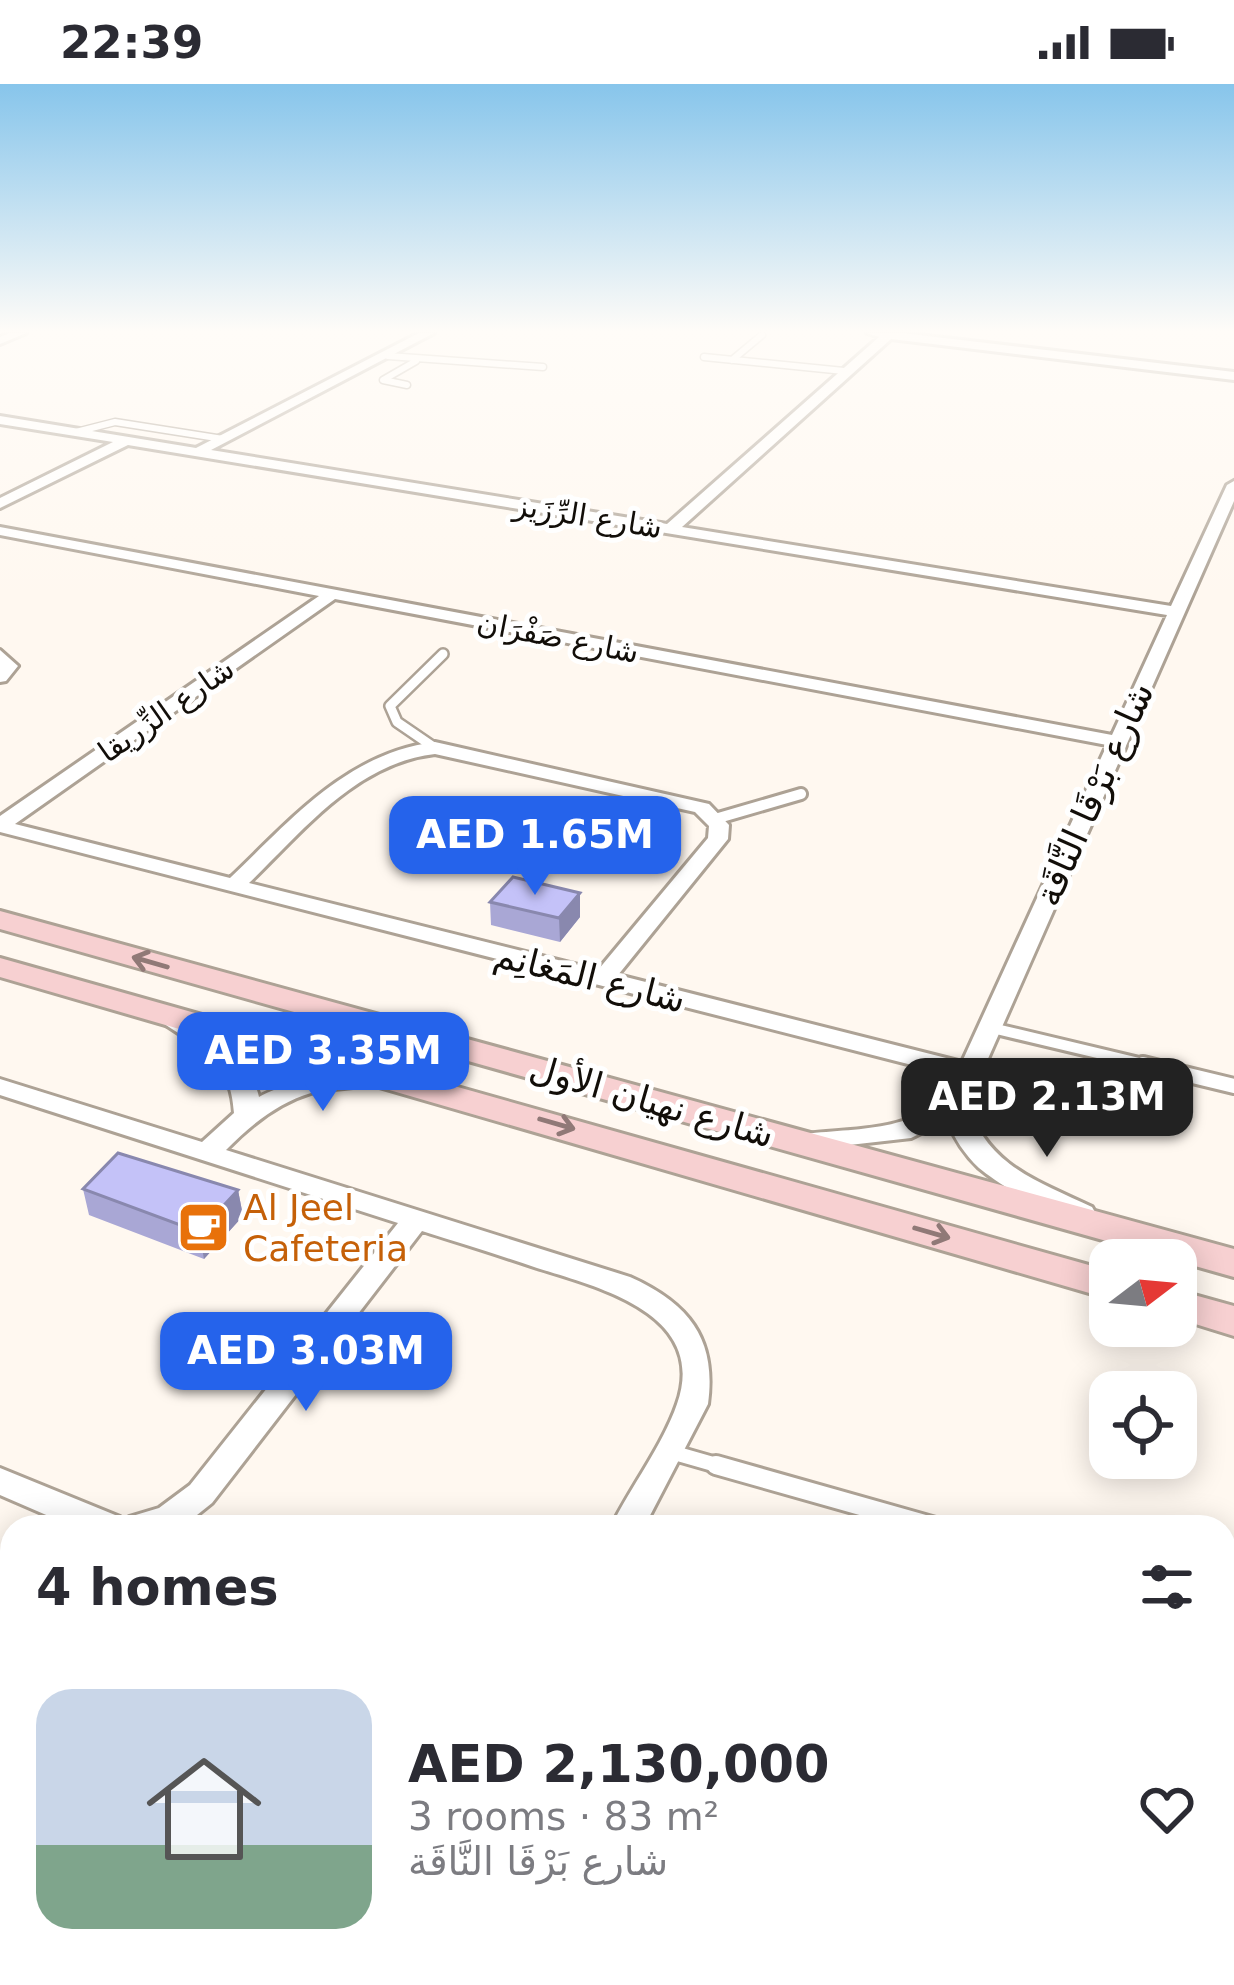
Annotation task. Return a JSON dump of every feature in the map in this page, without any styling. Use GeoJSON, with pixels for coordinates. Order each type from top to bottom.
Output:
{"type":"FeatureCollection","features":[{"type":"Feature","properties":{"kind":"main road","name":"شارع نهيان الأول"},"geometry":{"type":"LineString","coordinates":[[0,920],[1234,1263]]}},
{"type":"Feature","properties":{"kind":"main road","name":"شارع نهيان الأول"},"geometry":{"type":"LineString","coordinates":[[0,967],[1089,1279]]}},
{"type":"Feature","properties":{"kind":"main road"},"geometry":{"type":"LineString","coordinates":[[1197,1310],[1234,1321]]}},
{"type":"Feature","properties":{"kind":"street","name":"شارع الرِّزَيز"},"geometry":{"type":"LineString","coordinates":[[16,422],[1176,612]]}},
{"type":"Feature","properties":{"kind":"street"},"geometry":{"type":"LineString","coordinates":[[198,452],[259,422]]}},
{"type":"Feature","properties":{"kind":"street"},"geometry":{"type":"LineString","coordinates":[[671,529],[788,422]]}},
{"type":"Feature","properties":{"kind":"street"},"geometry":{"type":"LineString","coordinates":[[0,504],[128,440]]}},
{"type":"Feature","properties":{"kind":"street","name":"شارع بَرْقَا النَّاقَة"},"geometry":{"type":"LineString","coordinates":[[955,1104],[1234,485]]}},
{"type":"Feature","properties":{"kind":"street","name":"شارع صَفْرَان"},"geometry":{"type":"LineString","coordinates":[[0,531],[1116,741]]}},
{"type":"Feature","properties":{"kind":"street"},"geometry":{"type":"LineString","coordinates":[[1211,535],[1234,538]]}},
{"type":"Feature","properties":{"kind":"street","name":"شارع الزِّريقا"},"geometry":{"type":"LineString","coordinates":[[0,826],[332,594]]}},
{"type":"Feature","properties":{"kind":"street"},"geometry":{"type":"LineString","coordinates":[[0,655],[9,666],[0,677]]}},
{"type":"Feature","properties":{"kind":"street"},"geometry":{"type":"LineString","coordinates":[[233,886],[376,760],[401,751],[435,748],[682,801],[715,818],[720,832],[714,845],[602,980]]}},
{"type":"Feature","properties":{"kind":"street","name":"شارع المَغانِم"},"geometry":{"type":"LineString","coordinates":[[0,826],[971,1072]]}},
{"type":"Feature","properties":{"kind":"street"},"geometry":{"type":"LineString","coordinates":[[167,1016],[236,1064],[249,1094],[246,1112]]}},
{"type":"Feature","properties":{"kind":"street"},"geometry":{"type":"LineString","coordinates":[[208,1152],[246,1112],[300,1088],[388,1075]]}},
{"type":"Feature","properties":{"kind":"street"},"geometry":{"type":"LineString","coordinates":[[0,1087],[620,1284],[672,1314],[693,1346],[698,1384],[638,1515]]}},
{"type":"Feature","properties":{"kind":"street"},"geometry":{"type":"LineString","coordinates":[[800,1142],[911,1130],[955,1104],[961,1132],[979,1157],[1115,1231]]}},
{"type":"Feature","properties":{"kind":"street"},"geometry":{"type":"LineString","coordinates":[[174,1515],[201,1494],[416,1219]]}},
{"type":"Feature","properties":{"kind":"street"},"geometry":{"type":"LineString","coordinates":[[0,1481],[81,1515]]}},
{"type":"Feature","properties":{"kind":"lane"},"geometry":{"type":"LineString","coordinates":[[76,432],[115,422],[223,440]]}},
{"type":"Feature","properties":{"kind":"lane"},"geometry":{"type":"LineString","coordinates":[[435,748],[397,722],[390,706],[443,654]]}},
{"type":"Feature","properties":{"kind":"lane"},"geometry":{"type":"LineString","coordinates":[[715,818],[801,794]]}},
{"type":"Feature","properties":{"kind":"lane"},"geometry":{"type":"LineString","coordinates":[[992,1028],[1234,1087]]}},
{"type":"Feature","properties":{"kind":"lane"},"geometry":{"type":"LineString","coordinates":[[668,1451],[893,1515]]}},
{"type":"Feature","properties":{"kind":"building"},"geometry":{"type":"Polygon","coordinates":[[[513,877],[580,893],[559,918],[490,902],[513,877]]]}},
{"type":"Feature","properties":{"kind":"building"},"geometry":{"type":"Polygon","coordinates":[[[118,1153],[238,1190],[199,1232],[83,1189],[118,1153]]]}},
{"type":"Feature","properties":{"kind":"place","name":"Al Jeel Cafeteria"},"geometry":{"type":"Point","coordinates":[204,1228]}}]}
